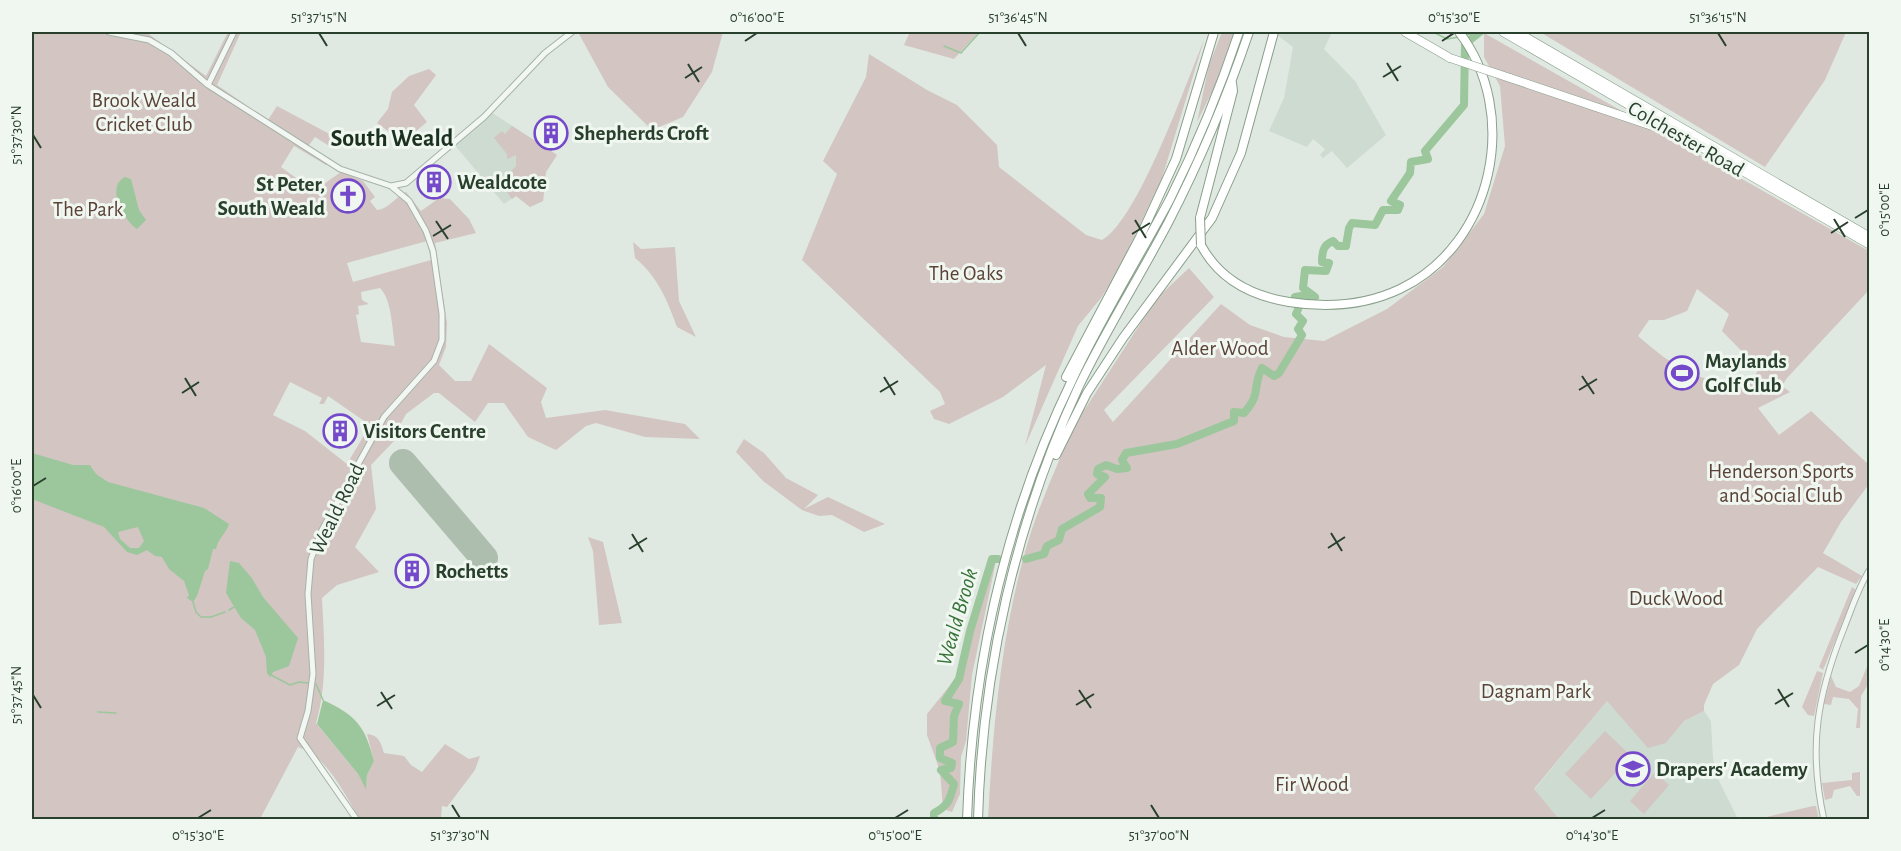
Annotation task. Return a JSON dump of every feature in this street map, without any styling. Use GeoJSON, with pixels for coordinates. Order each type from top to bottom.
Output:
{"type":"FeatureCollection","features":[{"type":"Feature","properties":{"kind":"highway"},"geometry":{"type":"LineString","coordinates":[[1134,263],[1176,159],[1215,32]]}},
{"type":"Feature","properties":{"kind":"highway"},"geometry":{"type":"LineString","coordinates":[[1035,465],[1082,358],[1192,151],[1239,32]]}},
{"type":"Feature","properties":{"kind":"highway"},"geometry":{"type":"LineString","coordinates":[[978,819],[985,723],[997,642],[1021,543],[1046,467],[1089,367],[1187,184],[1232,79],[1249,32]]}},
{"type":"Feature","properties":{"kind":"highway"},"geometry":{"type":"LineString","coordinates":[[1046,467],[1056,455],[1087,393],[1123,338],[1212,218],[1241,153],[1274,32]]}},
{"type":"Feature","properties":{"kind":"highway"},"geometry":{"type":"LineString","coordinates":[[1405,32],[1450,58],[1677,134]]}},
{"type":"Feature","properties":{"kind":"highway"},"geometry":{"type":"LineString","coordinates":[[1232,79],[1233,91],[1200,218],[1201,245],[1207,258],[1236,283],[1276,300],[1326,306],[1360,302],[1401,288],[1428,271],[1449,250],[1468,223],[1482,195],[1494,138],[1489,92],[1477,60],[1459,32]]}},
{"type":"Feature","properties":{"kind":"highway","name":"Colchester Road"},"geometry":{"type":"LineString","coordinates":[[1503,32],[1869,245]]}},
{"type":"Feature","properties":{"kind":"highway","name":"Colchester Road"},"geometry":{"type":"LineString","coordinates":[[1517,32],[1869,237]]}},
{"type":"Feature","properties":{"kind":"highway"},"geometry":{"type":"LineString","coordinates":[[967,819],[973,726],[987,635],[1002,568],[1035,465],[1041,437],[1062,386],[1140,237],[1176,159]]}},
{"type":"Feature","properties":{"kind":"street","name":"Weald Road"},"geometry":{"type":"LineString","coordinates":[[109,32],[149,40],[171,53],[208,85],[339,169],[391,186],[404,197],[426,231],[433,251],[442,314],[442,340],[435,361],[384,417],[322,530],[311,560],[308,594],[313,674],[308,711],[300,738],[357,819]]}},
{"type":"Feature","properties":{"kind":"street"},"geometry":{"type":"LineString","coordinates":[[208,85],[234,32]]}},
{"type":"Feature","properties":{"kind":"street"},"geometry":{"type":"LineString","coordinates":[[391,186],[404,184],[484,117],[545,52],[572,32]]}},
{"type":"Feature","properties":{"kind":"street"},"geometry":{"type":"LineString","coordinates":[[404,184],[404,197]]}},
{"type":"Feature","properties":{"kind":"street"},"geometry":{"type":"LineString","coordinates":[[1824,819],[1815,766],[1819,702],[1834,652],[1869,569]]}},
{"type":"Feature","properties":{"kind":"shaded area"},"geometry":{"type":"Polygon","coordinates":[[[1278,32],[1332,32],[1324,49],[1355,81],[1386,135],[1347,168],[1332,151],[1323,158],[1320,155],[1325,149],[1313,139],[1307,147],[1269,131],[1284,98],[1293,47],[1277,35],[1278,32]]]}},
{"type":"Feature","properties":{"kind":"shaded area"},"geometry":{"type":"Polygon","coordinates":[[[491,112],[557,155],[546,172],[543,201],[530,207],[516,196],[504,204],[453,143],[491,112]]]}},
{"type":"Feature","properties":{"kind":"shaded area"},"geometry":{"type":"Polygon","coordinates":[[[125,177],[131,179],[139,210],[146,220],[137,229],[122,211],[117,195],[119,182],[125,177]]]}},
{"type":"Feature","properties":{"kind":"shaded area"},"geometry":{"type":"Polygon","coordinates":[[[32,453],[73,465],[90,465],[96,474],[108,482],[204,508],[229,524],[216,549],[213,549],[208,569],[205,571],[193,602],[187,598],[189,595],[184,581],[169,569],[162,557],[155,556],[147,550],[137,555],[127,552],[104,527],[32,499],[32,453]],[[138,527],[118,532],[120,539],[130,548],[139,548],[144,541],[138,527]]]}},
{"type":"Feature","properties":{"kind":"shaded area"},"geometry":{"type":"Polygon","coordinates":[[[230,561],[239,563],[263,597],[298,638],[289,666],[273,672],[270,677],[267,673],[266,657],[255,630],[241,618],[226,593],[230,561]]]}},
{"type":"Feature","properties":{"kind":"shaded area"},"geometry":{"type":"Polygon","coordinates":[[[323,700],[344,711],[363,730],[374,761],[367,775],[366,789],[358,774],[317,724],[323,700]]]}},
{"type":"Feature","properties":{"kind":"shaded area","name":"Drapers' Academy"},"geometry":{"type":"Polygon","coordinates":[[[1607,701],[1666,743],[1684,721],[1704,711],[1711,721],[1713,759],[1718,779],[1738,819],[1559,819],[1534,790],[1607,701]]]}},
{"type":"Feature","properties":{"kind":"green space"},"geometry":{"type":"Polygon","coordinates":[[[32,32],[146,32],[206,76],[228,32],[241,32],[217,85],[268,120],[277,106],[339,139],[334,149],[315,137],[307,148],[331,163],[326,165],[294,146],[281,167],[314,191],[341,172],[363,181],[375,197],[370,201],[377,210],[406,192],[421,211],[439,198],[450,199],[469,219],[476,233],[435,243],[447,323],[446,347],[439,365],[455,381],[471,381],[489,344],[547,388],[541,402],[546,418],[605,410],[685,424],[700,439],[645,437],[596,423],[586,426],[556,450],[528,437],[504,403],[488,403],[475,422],[439,393],[434,393],[406,414],[394,441],[371,465],[376,509],[355,547],[379,572],[337,585],[322,598],[324,677],[316,723],[366,787],[367,775],[374,761],[367,734],[377,738],[384,753],[404,756],[411,765],[422,772],[445,744],[469,759],[480,756],[475,770],[447,807],[442,806],[441,819],[360,819],[326,767],[318,758],[298,747],[260,819],[32,819],[32,32]],[[427,241],[347,263],[353,282],[431,260],[427,241]],[[380,288],[361,292],[362,300],[369,304],[358,306],[359,314],[356,315],[361,342],[395,346],[389,307],[384,293],[380,288]],[[290,382],[273,415],[305,431],[347,464],[370,425],[328,396],[324,404],[319,404],[322,398],[290,382]]]}},
{"type":"Feature","properties":{"kind":"green space"},"geometry":{"type":"Polygon","coordinates":[[[578,32],[723,32],[712,72],[683,117],[652,130],[608,87],[578,32]]]}},
{"type":"Feature","properties":{"kind":"green space"},"geometry":{"type":"Polygon","coordinates":[[[910,32],[979,32],[954,59],[904,45],[910,32]]]}},
{"type":"Feature","properties":{"kind":"green space"},"geometry":{"type":"Polygon","coordinates":[[[1222,32],[1234,32],[1214,88],[1197,122],[1209,65],[1222,32]]]}},
{"type":"Feature","properties":{"kind":"green space"},"geometry":{"type":"Polygon","coordinates":[[[1540,32],[1846,32],[1825,80],[1765,167],[1540,32]]]}},
{"type":"Feature","properties":{"kind":"green space"},"geometry":{"type":"Polygon","coordinates":[[[1484,33],[1869,251],[1869,290],[1787,378],[1782,386],[1790,392],[1758,408],[1779,435],[1811,411],[1869,465],[1869,484],[1841,522],[1823,553],[1862,576],[1856,584],[1818,567],[1757,629],[1739,665],[1713,684],[1704,705],[1704,711],[1684,721],[1666,743],[1648,748],[1607,701],[1534,789],[1559,819],[988,820],[1000,674],[1013,602],[1036,516],[1081,410],[1085,409],[1157,298],[1189,268],[1214,297],[1104,410],[1113,422],[1221,304],[1250,325],[1284,337],[1324,341],[1387,309],[1443,267],[1484,214],[1505,146],[1500,86],[1484,57],[1484,33]],[[1697,289],[1687,311],[1664,320],[1649,320],[1638,336],[1664,357],[1689,372],[1716,381],[1750,383],[1759,369],[1722,331],[1729,314],[1697,289]]]}},
{"type":"Feature","properties":{"kind":"green space","name":"The Oaks"},"geometry":{"type":"Polygon","coordinates":[[[1204,40],[1162,178],[1118,271],[1101,298],[1078,326],[1025,446],[1046,365],[1003,397],[949,424],[934,419],[930,411],[945,404],[940,392],[802,260],[837,174],[823,161],[866,77],[869,54],[927,90],[957,105],[997,145],[999,167],[1086,235],[1102,240],[1116,227],[1131,206],[1145,179],[1160,149],[1204,40]]]}},
{"type":"Feature","properties":{"kind":"green space"},"geometry":{"type":"Polygon","coordinates":[[[429,69],[436,75],[414,105],[427,122],[403,142],[377,123],[388,109],[392,92],[409,76],[429,69]]]}},
{"type":"Feature","properties":{"kind":"green space"},"geometry":{"type":"Polygon","coordinates":[[[512,126],[557,155],[546,172],[543,201],[530,207],[516,196],[512,199],[497,179],[501,176],[510,187],[516,182],[509,173],[516,166],[516,155],[507,159],[507,154],[494,138],[502,131],[505,134],[512,126]]]}},
{"type":"Feature","properties":{"kind":"green space"},"geometry":{"type":"Polygon","coordinates":[[[633,242],[641,249],[675,247],[679,301],[696,337],[677,327],[656,281],[635,258],[633,242]]]}},
{"type":"Feature","properties":{"kind":"green space"},"geometry":{"type":"Polygon","coordinates":[[[744,439],[764,453],[786,478],[818,495],[804,509],[828,497],[885,524],[864,532],[832,515],[819,516],[802,510],[763,481],[736,452],[744,439]]]}},
{"type":"Feature","properties":{"kind":"green space"},"geometry":{"type":"Polygon","coordinates":[[[588,537],[603,542],[622,623],[599,625],[593,551],[588,537]]]}},
{"type":"Feature","properties":{"kind":"green space"},"geometry":{"type":"Polygon","coordinates":[[[996,561],[972,675],[966,741],[961,757],[960,794],[952,812],[943,809],[940,771],[927,735],[927,714],[959,674],[971,621],[988,568],[996,561]]]}},
{"type":"Feature","properties":{"kind":"green space"},"geometry":{"type":"Polygon","coordinates":[[[1852,587],[1856,590],[1823,670],[1819,667],[1852,587]]]}},
{"type":"Feature","properties":{"kind":"green space"},"geometry":{"type":"Polygon","coordinates":[[[1869,662],[1869,683],[1861,696],[1860,728],[1856,728],[1858,709],[1849,699],[1833,697],[1831,705],[1824,704],[1831,676],[1836,687],[1850,692],[1859,686],[1869,662]]]}},
{"type":"Feature","properties":{"kind":"green space"},"geometry":{"type":"Polygon","coordinates":[[[1817,671],[1823,673],[1814,716],[1808,715],[1802,707],[1817,671]]]}},
{"type":"Feature","properties":{"kind":"green space"},"geometry":{"type":"Polygon","coordinates":[[[1605,731],[1631,756],[1591,799],[1565,774],[1605,731]]]}},
{"type":"Feature","properties":{"kind":"green space"},"geometry":{"type":"Polygon","coordinates":[[[1655,772],[1669,785],[1644,814],[1630,801],[1655,772]]]}},
{"type":"Feature","properties":{"kind":"green space"},"geometry":{"type":"Polygon","coordinates":[[[1860,772],[1860,796],[1857,796],[1850,786],[1834,790],[1832,798],[1825,800],[1822,783],[1852,780],[1852,773],[1860,772]]]}},
{"type":"Feature","properties":{"kind":"green space"},"geometry":{"type":"Polygon","coordinates":[[[1816,806],[1819,819],[1758,819],[1816,806]]]}},
{"type":"Feature","properties":{"kind":"waterway"},"geometry":{"type":"LineString","coordinates":[[944,46],[961,53],[980,32]]}},
{"type":"Feature","properties":{"kind":"waterway"},"geometry":{"type":"LineString","coordinates":[[1433,32],[1447,39],[1459,37]]}},
{"type":"Feature","properties":{"kind":"waterway","name":"Weald Brook"},"geometry":{"type":"LineString","coordinates":[[1026,559],[1044,554],[1047,546],[1059,540],[1062,529],[1100,507],[1101,498],[1090,498],[1088,494],[1105,477],[1097,474],[1098,469],[1106,465],[1117,469],[1127,468],[1122,460],[1126,453],[1177,444],[1234,421],[1234,412],[1244,413],[1250,406],[1262,368],[1274,376],[1279,373],[1302,335],[1298,329],[1303,321],[1296,314],[1299,307],[1295,297],[1301,296],[1309,302],[1315,297],[1303,288],[1305,270],[1326,271],[1329,263],[1322,262],[1324,249],[1333,241],[1338,246],[1346,246],[1352,223],[1375,225],[1383,210],[1398,210],[1400,205],[1391,201],[1410,173],[1411,162],[1428,159],[1425,151],[1464,105],[1465,44],[1480,32]]}},
{"type":"Feature","properties":{"kind":"waterway"},"geometry":{"type":"LineString","coordinates":[[1464,35],[1476,34]]}},
{"type":"Feature","properties":{"kind":"waterway","name":"Weald Brook"},"geometry":{"type":"LineString","coordinates":[[934,820],[934,813],[948,802],[954,784],[941,770],[951,768],[952,763],[940,758],[940,748],[953,742],[954,716],[959,704],[945,701],[959,679],[970,631],[992,559],[998,559]]}},
{"type":"Feature","properties":{"kind":"waterway"},"geometry":{"type":"LineString","coordinates":[[193,602],[196,612],[201,617],[211,617],[225,612]]}},
{"type":"Feature","properties":{"kind":"waterway"},"geometry":{"type":"LineString","coordinates":[[229,610],[234,607]]}},
{"type":"Feature","properties":{"kind":"waterway"},"geometry":{"type":"LineString","coordinates":[[271,675],[290,685],[299,682],[308,683]]}},
{"type":"Feature","properties":{"kind":"waterway"},"geometry":{"type":"LineString","coordinates":[[316,684],[323,700]]}},
{"type":"Feature","properties":{"kind":"waterway"},"geometry":{"type":"LineString","coordinates":[[98,712],[116,713]]}},
{"type":"Feature","properties":{"kind":"runway"},"geometry":{"type":"LineString","coordinates":[[403,463],[484,558]]}},
{"type":"Feature","properties":{"kind":"place","name":"Shepherds Croft"},"geometry":{"type":"Point","coordinates":[551,133]}},
{"type":"Feature","properties":{"kind":"place","name":"Wealdcote"},"geometry":{"type":"Point","coordinates":[434,182]}},
{"type":"Feature","properties":{"kind":"place","name":"St Peter, South Weald"},"geometry":{"type":"Point","coordinates":[348,196]}},
{"type":"Feature","properties":{"kind":"place","name":"Maylands Golf Club"},"geometry":{"type":"Point","coordinates":[1682,373]}},
{"type":"Feature","properties":{"kind":"place","name":"Visitors Centre"},"geometry":{"type":"Point","coordinates":[340,431]}},
{"type":"Feature","properties":{"kind":"place","name":"Rochetts"},"geometry":{"type":"Point","coordinates":[412,571]}},
{"type":"Feature","properties":{"kind":"place","name":"Drapers' Academy"},"geometry":{"type":"Point","coordinates":[1633,769]}},
{"type":"Feature","properties":{"kind":"district","name":"South Weald"},"geometry":{"type":"Point","coordinates":[392,139]}},
{"type":"Feature","properties":{"kind":"park label","name":"Brook Weald Cricket Club"},"geometry":{"type":"Point","coordinates":[144,112]}},
{"type":"Feature","properties":{"kind":"park label","name":"The Park"},"geometry":{"type":"Point","coordinates":[88,209]}},
{"type":"Feature","properties":{"kind":"park label","name":"Alder Wood"},"geometry":{"type":"Point","coordinates":[1220,348]}},
{"type":"Feature","properties":{"kind":"park label","name":"Henderson Sports and Social Club"},"geometry":{"type":"Point","coordinates":[1781,483]}},
{"type":"Feature","properties":{"kind":"park label","name":"Duck Wood"},"geometry":{"type":"Point","coordinates":[1676,598]}},
{"type":"Feature","properties":{"kind":"park label","name":"Dagnam Park"},"geometry":{"type":"Point","coordinates":[1536,691]}},
{"type":"Feature","properties":{"kind":"park label","name":"Fir Wood"},"geometry":{"type":"Point","coordinates":[1312,784]}}]}
